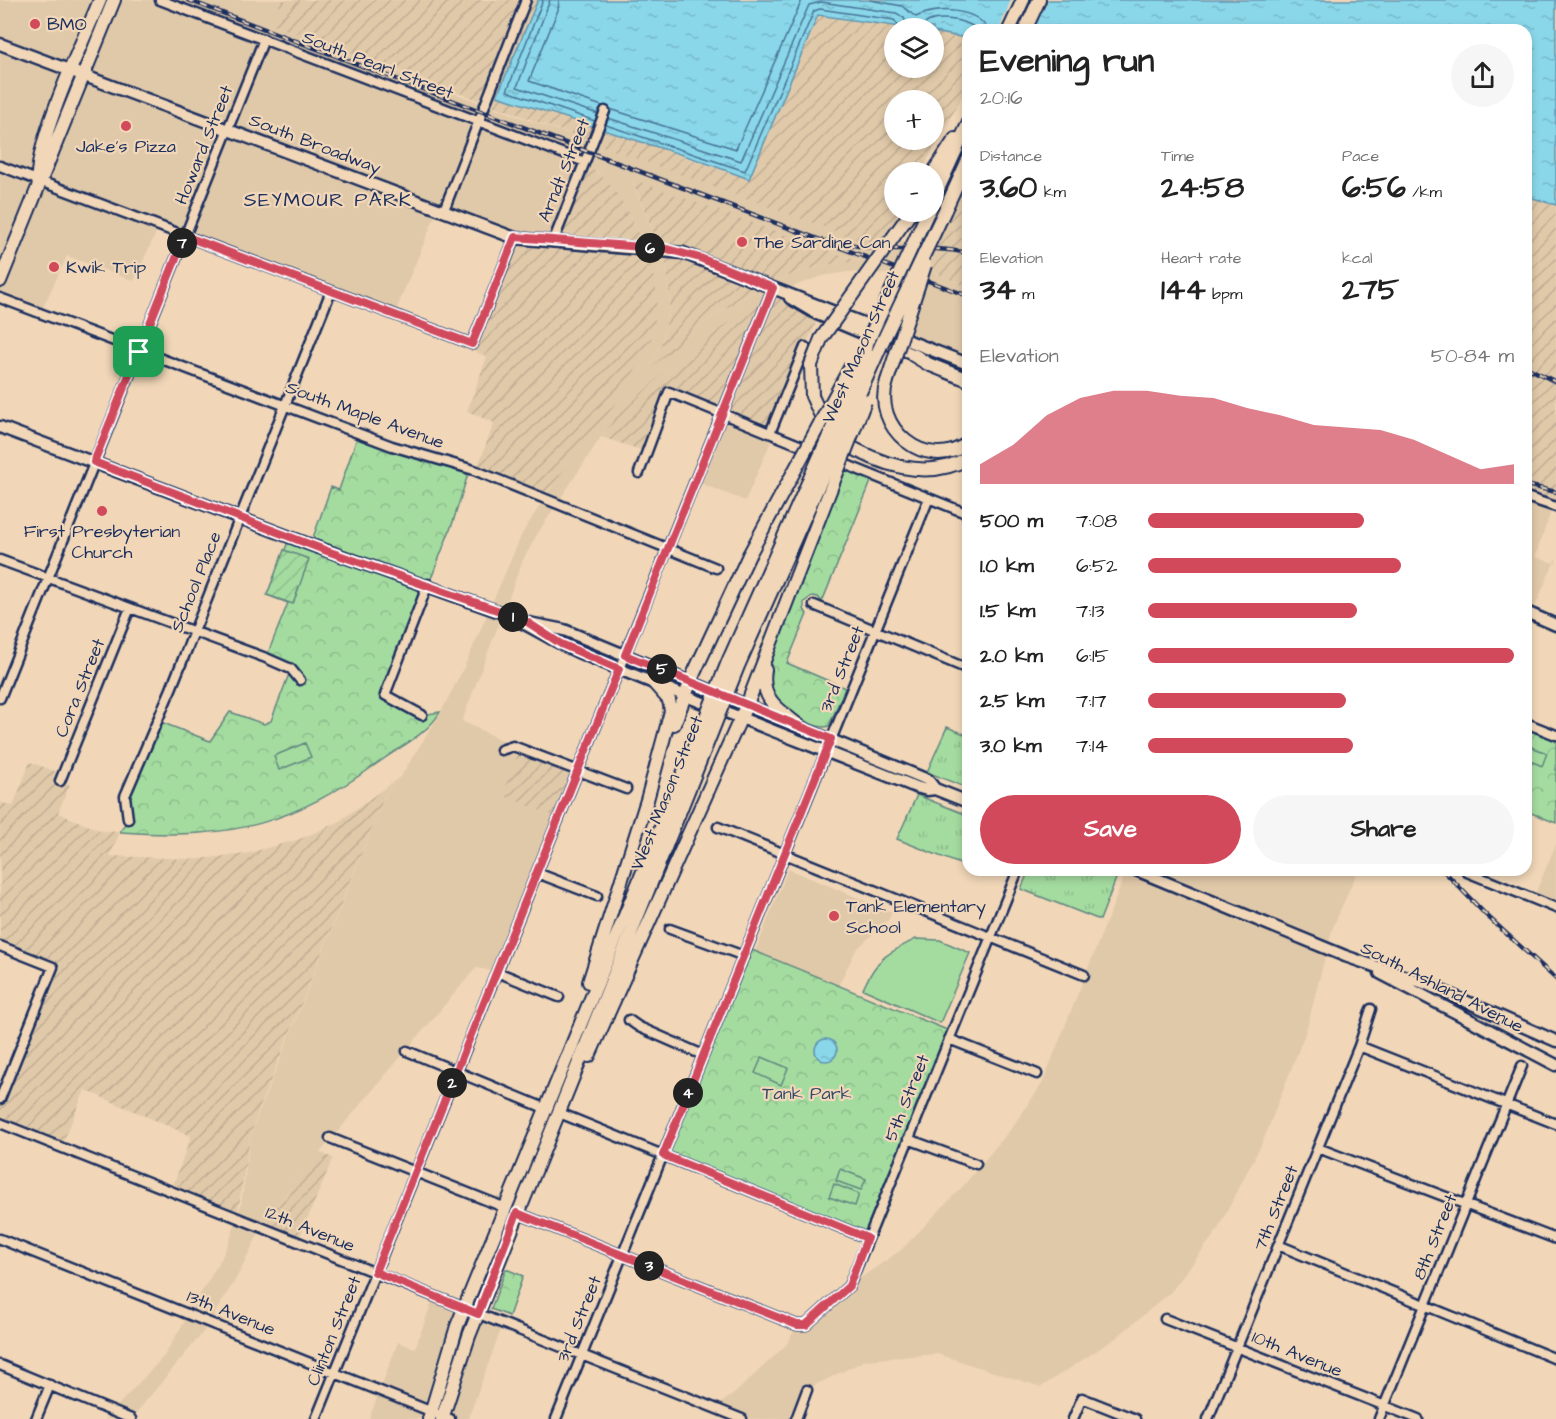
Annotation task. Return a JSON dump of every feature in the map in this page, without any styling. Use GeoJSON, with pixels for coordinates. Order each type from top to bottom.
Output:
{"type":"FeatureCollection","features":[{"type":"Feature","properties":{"kind":"main road"},"geometry":{"type":"LineString","coordinates":[[0,280],[38,181],[47,169],[100,0]]}},
{"type":"Feature","properties":{"kind":"main road"},"geometry":{"type":"LineString","coordinates":[[77,73],[114,0]]}},
{"type":"Feature","properties":{"kind":"main road"},"geometry":{"type":"LineString","coordinates":[[1012,24],[1023,0]]}},
{"type":"Feature","properties":{"kind":"main road"},"geometry":{"type":"LineString","coordinates":[[1028,24],[1039,0]]}},
{"type":"Feature","properties":{"kind":"main road","name":"South Broadway"},"geometry":{"type":"LineString","coordinates":[[0,44],[515,237],[553,242],[667,249],[700,258],[962,362]]}},
{"type":"Feature","properties":{"kind":"main road"},"geometry":{"type":"LineString","coordinates":[[939,162],[962,130]]}},
{"type":"Feature","properties":{"kind":"main road"},"geometry":{"type":"LineString","coordinates":[[944,175],[962,135]]}},
{"type":"Feature","properties":{"kind":"main road","name":"West Mason Street"},"geometry":{"type":"LineString","coordinates":[[439,1417],[464,1309],[511,1211],[699,749],[882,343],[962,173]]}},
{"type":"Feature","properties":{"kind":"main road"},"geometry":{"type":"LineString","coordinates":[[945,210],[884,393],[888,419],[906,443],[937,453],[950,452],[962,446]]}},
{"type":"Feature","properties":{"kind":"main road"},"geometry":{"type":"LineString","coordinates":[[904,222],[821,339],[811,365],[812,396],[820,418],[830,430],[840,440],[868,456],[908,468],[927,470],[944,468],[962,460]]}},
{"type":"Feature","properties":{"kind":"main road","name":"West Mason Street"},"geometry":{"type":"LineString","coordinates":[[699,749],[728,662],[860,365],[867,343],[923,222]]}},
{"type":"Feature","properties":{"kind":"main road","name":"South Broadway"},"geometry":{"type":"LineString","coordinates":[[777,290],[805,308],[962,374]]}},
{"type":"Feature","properties":{"kind":"main road"},"geometry":{"type":"LineString","coordinates":[[655,772],[691,681],[749,555],[858,354],[867,343]]}},
{"type":"Feature","properties":{"kind":"main road"},"geometry":{"type":"LineString","coordinates":[[554,1106],[573,1089],[746,705],[874,377],[882,343]]}},
{"type":"Feature","properties":{"kind":"main road"},"geometry":{"type":"LineString","coordinates":[[913,355],[928,364],[962,378]]}},
{"type":"Feature","properties":{"kind":"main road"},"geometry":{"type":"LineString","coordinates":[[0,427],[327,551],[428,584],[527,622],[560,629],[928,780],[935,789]]}},
{"type":"Feature","properties":{"kind":"main road"},"geometry":{"type":"LineString","coordinates":[[1532,615],[1556,625]]}},
{"type":"Feature","properties":{"kind":"main road"},"geometry":{"type":"LineString","coordinates":[[527,622],[556,641],[619,669],[923,789],[935,789],[962,800]]}},
{"type":"Feature","properties":{"kind":"main road"},"geometry":{"type":"LineString","coordinates":[[768,651],[763,679],[764,692],[774,706],[798,725]]}},
{"type":"Feature","properties":{"kind":"main road"},"geometry":{"type":"LineString","coordinates":[[554,1106],[558,1066],[596,964],[655,772],[671,711],[669,700],[652,682]]}},
{"type":"Feature","properties":{"kind":"main road","name":"South Ashland Avenue"},"geometry":{"type":"LineString","coordinates":[[1151,876],[1345,956],[1424,983],[1556,1041]]}},
{"type":"Feature","properties":{"kind":"main road","name":"South Ashland Avenue"},"geometry":{"type":"LineString","coordinates":[[1345,956],[1529,1049],[1556,1065]]}},
{"type":"Feature","properties":{"kind":"main road"},"geometry":{"type":"LineString","coordinates":[[1529,1049],[1536,1031]]}},
{"type":"Feature","properties":{"kind":"main road","name":"West Mason Street"},"geometry":{"type":"LineString","coordinates":[[439,1417],[478,1314],[511,1211]]}},
{"type":"Feature","properties":{"kind":"street","name":"South Pearl Street"},"geometry":{"type":"LineString","coordinates":[[160,0],[585,162]]}},
{"type":"Feature","properties":{"kind":"street"},"geometry":{"type":"LineString","coordinates":[[444,210],[526,0]]}},
{"type":"Feature","properties":{"kind":"street","name":"Howard Street"},"geometry":{"type":"LineString","coordinates":[[0,698],[264,39]]}},
{"type":"Feature","properties":{"kind":"street","name":"Arndt Street"},"geometry":{"type":"LineString","coordinates":[[553,242],[605,111]]}},
{"type":"Feature","properties":{"kind":"street"},"geometry":{"type":"LineString","coordinates":[[0,166],[472,344],[515,237]]}},
{"type":"Feature","properties":{"kind":"street","name":"Clinton Street"},"geometry":{"type":"LineString","coordinates":[[316,1419],[668,548],[777,290]]}},
{"type":"Feature","properties":{"kind":"street","name":"School Place"},"geometry":{"type":"LineString","coordinates":[[128,819],[125,796],[195,631],[331,291]]}},
{"type":"Feature","properties":{"kind":"street","name":"South Maple Avenue"},"geometry":{"type":"LineString","coordinates":[[0,298],[392,446],[474,470],[716,568]]}},
{"type":"Feature","properties":{"kind":"street"},"geometry":{"type":"LineString","coordinates":[[770,433],[805,347]]}},
{"type":"Feature","properties":{"kind":"street"},"geometry":{"type":"LineString","coordinates":[[639,473],[669,392],[962,512]]}},
{"type":"Feature","properties":{"kind":"street","name":"3rd Street"},"geometry":{"type":"LineString","coordinates":[[556,1419],[928,498]]}},
{"type":"Feature","properties":{"kind":"street"},"geometry":{"type":"LineString","coordinates":[[1532,498],[1556,507]]}},
{"type":"Feature","properties":{"kind":"street"},"geometry":{"type":"LineString","coordinates":[[0,560],[49,576],[288,668],[300,680]]}},
{"type":"Feature","properties":{"kind":"street"},"geometry":{"type":"LineString","coordinates":[[422,715],[385,695],[428,584]]}},
{"type":"Feature","properties":{"kind":"street"},"geometry":{"type":"LineString","coordinates":[[814,606],[962,667]]}},
{"type":"Feature","properties":{"kind":"street","name":"Cora Street"},"geometry":{"type":"LineString","coordinates":[[60,781],[130,608]]}},
{"type":"Feature","properties":{"kind":"street"},"geometry":{"type":"LineString","coordinates":[[1532,725],[1556,735]]}},
{"type":"Feature","properties":{"kind":"street"},"geometry":{"type":"LineString","coordinates":[[501,750],[513,746],[626,789]]}},
{"type":"Feature","properties":{"kind":"street"},"geometry":{"type":"LineString","coordinates":[[718,827],[1084,975]]}},
{"type":"Feature","properties":{"kind":"street"},"geometry":{"type":"LineString","coordinates":[[537,873],[597,896]]}},
{"type":"Feature","properties":{"kind":"street","name":"5th Street"},"geometry":{"type":"LineString","coordinates":[[622,1255],[797,1325],[806,1325],[849,1286],[1016,876]]}},
{"type":"Feature","properties":{"kind":"street"},"geometry":{"type":"LineString","coordinates":[[1477,876],[1556,908]]}},
{"type":"Feature","properties":{"kind":"street"},"geometry":{"type":"LineString","coordinates":[[670,929],[744,956]]}},
{"type":"Feature","properties":{"kind":"street"},"geometry":{"type":"LineString","coordinates":[[0,946],[53,967],[0,1100]]}},
{"type":"Feature","properties":{"kind":"street"},"geometry":{"type":"LineString","coordinates":[[497,972],[559,997]]}},
{"type":"Feature","properties":{"kind":"street","name":"7th Street"},"geometry":{"type":"LineString","coordinates":[[1208,1419],[1359,1046],[1371,1009]]}},
{"type":"Feature","properties":{"kind":"street"},"geometry":{"type":"LineString","coordinates":[[629,1020],[639,1027],[704,1055]]}},
{"type":"Feature","properties":{"kind":"street"},"geometry":{"type":"LineString","coordinates":[[949,1040],[1037,1074]]}},
{"type":"Feature","properties":{"kind":"street"},"geometry":{"type":"LineString","coordinates":[[1359,1046],[1556,1124]]}},
{"type":"Feature","properties":{"kind":"street"},"geometry":{"type":"LineString","coordinates":[[407,1051],[554,1106],[663,1155],[867,1238]]}},
{"type":"Feature","properties":{"kind":"street","name":"8th Street"},"geometry":{"type":"LineString","coordinates":[[1378,1419],[1522,1066]]}},
{"type":"Feature","properties":{"kind":"street","name":"12th Avenue"},"geometry":{"type":"LineString","coordinates":[[0,1123],[742,1419]]}},
{"type":"Feature","properties":{"kind":"street"},"geometry":{"type":"LineString","coordinates":[[330,1138],[622,1255]]}},
{"type":"Feature","properties":{"kind":"street"},"geometry":{"type":"LineString","coordinates":[[908,1139],[976,1164]]}},
{"type":"Feature","properties":{"kind":"street"},"geometry":{"type":"LineString","coordinates":[[1318,1148],[1556,1239]]}},
{"type":"Feature","properties":{"kind":"street","name":"13th Avenue"},"geometry":{"type":"LineString","coordinates":[[0,1239],[439,1417]]}},
{"type":"Feature","properties":{"kind":"street"},"geometry":{"type":"LineString","coordinates":[[1278,1245],[1556,1359]]}},
{"type":"Feature","properties":{"kind":"street","name":"10th Avenue"},"geometry":{"type":"LineString","coordinates":[[1165,1319],[1418,1419]]}},
{"type":"Feature","properties":{"kind":"street"},"geometry":{"type":"LineString","coordinates":[[0,1365],[131,1419]]}},
{"type":"Feature","properties":{"kind":"street"},"geometry":{"type":"LineString","coordinates":[[36,1419],[50,1385]]}},
{"type":"Feature","properties":{"kind":"street"},"geometry":{"type":"LineString","coordinates":[[796,1419],[807,1390]]}},
{"type":"Feature","properties":{"kind":"street"},"geometry":{"type":"LineString","coordinates":[[1074,1419],[1082,1398],[1135,1419]]}},
{"type":"Feature","properties":{"kind":"shaded area"},"geometry":{"type":"Polygon","coordinates":[[[0,0],[282,0],[271,24],[486,105],[882,243],[937,238],[925,268],[962,285],[962,365],[909,343],[914,302],[919,283],[886,274],[848,272],[823,276],[780,291],[664,372],[615,418],[601,437],[523,560],[462,721],[520,749],[559,818],[497,972],[476,968],[285,1194],[262,1227],[236,1279],[201,1335],[131,1419],[105,1419],[164,1356],[222,1257],[241,1204],[251,1132],[385,795],[401,776],[441,712],[466,663],[522,534],[563,468],[643,247],[631,216],[596,170],[553,242],[535,241],[438,209],[394,315],[159,226],[134,281],[67,256],[40,314],[0,298],[0,0]],[[632,180],[666,263],[670,305],[662,342],[650,367],[713,316],[765,285],[804,270],[841,262],[861,262],[632,180]]]}},
{"type":"Feature","properties":{"kind":"shaded area"},"geometry":{"type":"Polygon","coordinates":[[[282,0],[538,0],[666,151],[748,179],[818,15],[884,25],[884,78],[944,78],[944,34],[962,37],[962,97],[944,130],[944,90],[884,90],[884,150],[933,150],[926,162],[884,162],[884,222],[894,222],[882,243],[862,241],[270,24],[282,0]]]}},
{"type":"Feature","properties":{"kind":"shaded area"},"geometry":{"type":"Polygon","coordinates":[[[585,162],[610,184],[631,216],[652,269],[657,296],[655,321],[651,340],[620,398],[543,497],[476,471],[494,423],[467,411],[487,357],[469,349],[515,238],[553,242],[585,162]]]}},
{"type":"Feature","properties":{"kind":"shaded area"},"geometry":{"type":"Polygon","coordinates":[[[962,173],[962,285],[925,268],[962,173]]]}},
{"type":"Feature","properties":{"kind":"shaded area"},"geometry":{"type":"Polygon","coordinates":[[[632,179],[863,263],[841,262],[804,270],[765,285],[713,316],[649,369],[662,342],[670,305],[666,263],[632,179]]]}},
{"type":"Feature","properties":{"kind":"shaded area"},"geometry":{"type":"Polygon","coordinates":[[[1532,198],[1556,205],[1556,507],[1532,499],[1532,198]]]}},
{"type":"Feature","properties":{"kind":"shaded area"},"geometry":{"type":"Polygon","coordinates":[[[773,288],[822,308],[770,433],[669,393],[647,452],[601,437],[615,418],[664,372],[773,288]]]}},
{"type":"Feature","properties":{"kind":"shaded area"},"geometry":{"type":"Polygon","coordinates":[[[723,414],[774,435],[745,501],[695,481],[723,414]]]}},
{"type":"Feature","properties":{"kind":"shaded area"},"geometry":{"type":"Polygon","coordinates":[[[1532,499],[1553,506],[1535,557],[1554,563],[1532,613],[1532,499]]]}},
{"type":"Feature","properties":{"kind":"shaded area"},"geometry":{"type":"Polygon","coordinates":[[[520,749],[578,771],[559,818],[502,795],[520,749]]]}},
{"type":"Feature","properties":{"kind":"shaded area"},"geometry":{"type":"Polygon","coordinates":[[[30,762],[63,774],[60,781],[70,784],[58,813],[102,831],[120,832],[110,856],[199,859],[245,854],[300,839],[338,822],[401,776],[385,795],[262,1102],[251,1132],[237,1217],[171,1191],[191,1136],[85,1090],[61,1147],[0,1123],[0,1099],[53,968],[0,946],[0,802],[13,806],[30,762]]]}},
{"type":"Feature","properties":{"kind":"shaded area"},"geometry":{"type":"Polygon","coordinates":[[[1556,844],[1556,908],[1533,899],[1556,844]]]}},
{"type":"Feature","properties":{"kind":"shaded area"},"geometry":{"type":"Polygon","coordinates":[[[788,869],[892,912],[889,919],[856,950],[838,986],[755,952],[788,869]]]}},
{"type":"Feature","properties":{"kind":"shaded area"},"geometry":{"type":"Polygon","coordinates":[[[1125,876],[1355,876],[1333,927],[1306,1031],[1264,1139],[1217,1231],[1171,1292],[1116,1338],[1041,1387],[937,1354],[866,1360],[799,1393],[788,1419],[752,1419],[714,1408],[734,1394],[787,1344],[797,1325],[806,1325],[849,1286],[901,1250],[963,1186],[1010,1130],[1042,1084],[1125,876]]]}},
{"type":"Feature","properties":{"kind":"shaded area"},"geometry":{"type":"Polygon","coordinates":[[[319,1152],[333,1158],[298,1241],[262,1227],[285,1194],[319,1152]]]}},
{"type":"Feature","properties":{"kind":"shaded area"},"geometry":{"type":"Polygon","coordinates":[[[434,1296],[503,1324],[468,1419],[369,1419],[398,1342],[415,1348],[434,1296]]]}},
{"type":"Feature","properties":{"kind":"green space"},"geometry":{"type":"Polygon","coordinates":[[[359,432],[468,474],[453,522],[386,695],[422,715],[440,712],[423,732],[352,781],[291,813],[230,830],[161,834],[120,832],[128,819],[124,803],[158,721],[210,741],[230,712],[264,724],[271,721],[291,669],[266,658],[288,603],[267,595],[288,542],[309,549],[331,487],[339,490],[359,432]]]}},
{"type":"Feature","properties":{"kind":"green space"},"geometry":{"type":"Polygon","coordinates":[[[843,469],[871,480],[870,484],[822,602],[818,597],[812,596],[804,602],[807,614],[787,663],[845,688],[829,726],[822,727],[798,716],[770,694],[770,667],[787,612],[843,469]]]}},
{"type":"Feature","properties":{"kind":"green space"},"geometry":{"type":"Polygon","coordinates":[[[284,550],[309,559],[293,604],[267,595],[284,550]]]}},
{"type":"Feature","properties":{"kind":"green space"},"geometry":{"type":"Polygon","coordinates":[[[1532,725],[1556,735],[1556,823],[1532,813],[1532,725]]]}},
{"type":"Feature","properties":{"kind":"green space"},"geometry":{"type":"Polygon","coordinates":[[[947,727],[962,733],[962,786],[927,772],[947,727]]]}},
{"type":"Feature","properties":{"kind":"green space"},"geometry":{"type":"Polygon","coordinates":[[[305,743],[311,757],[279,770],[274,756],[305,743]]]}},
{"type":"Feature","properties":{"kind":"green space"},"geometry":{"type":"Polygon","coordinates":[[[1532,747],[1547,753],[1542,766],[1532,762],[1532,747]]]}},
{"type":"Feature","properties":{"kind":"green space"},"geometry":{"type":"Polygon","coordinates":[[[917,795],[962,813],[962,865],[897,839],[917,795]]]}},
{"type":"Feature","properties":{"kind":"green space"},"geometry":{"type":"Polygon","coordinates":[[[1026,876],[1117,876],[1100,920],[1021,889],[1026,876]]]}},
{"type":"Feature","properties":{"kind":"green space"},"geometry":{"type":"Polygon","coordinates":[[[916,939],[940,940],[970,953],[940,1023],[863,989],[873,970],[884,958],[916,939]]]}},
{"type":"Feature","properties":{"kind":"green space","name":"Tank Park"},"geometry":{"type":"Polygon","coordinates":[[[747,948],[952,1032],[867,1238],[663,1155],[747,948]]]}},
{"type":"Feature","properties":{"kind":"green space"},"geometry":{"type":"Polygon","coordinates":[[[762,1057],[788,1068],[781,1085],[755,1073],[762,1057]]]}},
{"type":"Feature","properties":{"kind":"green space"},"geometry":{"type":"Polygon","coordinates":[[[840,1169],[866,1179],[861,1190],[836,1181],[840,1169]]]}},
{"type":"Feature","properties":{"kind":"green space"},"geometry":{"type":"Polygon","coordinates":[[[834,1184],[859,1194],[855,1206],[829,1197],[834,1184]]]}},
{"type":"Feature","properties":{"kind":"green space"},"geometry":{"type":"Polygon","coordinates":[[[506,1269],[523,1276],[509,1316],[491,1309],[506,1269]]]}},
{"type":"Feature","properties":{"kind":"water"},"geometry":{"type":"Polygon","coordinates":[[[538,0],[1556,0],[1556,205],[1532,198],[1532,24],[962,24],[962,37],[944,34],[944,18],[884,18],[884,25],[818,15],[749,179],[695,159],[497,96],[538,0]]]}},
{"type":"Feature","properties":{"kind":"water"},"geometry":{"type":"Polygon","coordinates":[[[826,1039],[834,1042],[837,1050],[834,1058],[826,1061],[818,1058],[815,1050],[818,1042],[826,1039]]]}},
{"type":"Feature","properties":{"kind":"pier"},"geometry":{"type":"Polygon","coordinates":[[[1011,0],[1048,0],[1037,24],[1001,24],[1011,0]]]}},
{"type":"Feature","properties":{"kind":"railway"},"geometry":{"type":"LineString","coordinates":[[188,0],[962,294]]}},
{"type":"Feature","properties":{"kind":"railway"},"geometry":{"type":"LineString","coordinates":[[849,244],[878,248],[962,252]]}},
{"type":"Feature","properties":{"kind":"railway"},"geometry":{"type":"LineString","coordinates":[[1532,370],[1556,382]]}},
{"type":"Feature","properties":{"kind":"railway"},"geometry":{"type":"LineString","coordinates":[[1532,486],[1556,492]]}},
{"type":"Feature","properties":{"kind":"railway"},"geometry":{"type":"LineString","coordinates":[[1449,876],[1485,914],[1556,979]]}},
{"type":"Feature","properties":{"kind":"place","name":"BMO"},"geometry":{"type":"Point","coordinates":[35,24]}},
{"type":"Feature","properties":{"kind":"place","name":"Jake's Pizza"},"geometry":{"type":"Point","coordinates":[126,126]}},
{"type":"Feature","properties":{"kind":"place","name":"The Sardine Can"},"geometry":{"type":"Point","coordinates":[742,242]}},
{"type":"Feature","properties":{"kind":"place","name":"Kwik Trip"},"geometry":{"type":"Point","coordinates":[54,267]}},
{"type":"Feature","properties":{"kind":"place","name":"First Presbyterian Church"},"geometry":{"type":"Point","coordinates":[102,511]}},
{"type":"Feature","properties":{"kind":"place","name":"Tank Elementary School"},"geometry":{"type":"Point","coordinates":[834,916]}},
{"type":"Feature","properties":{"kind":"district","name":"SEYMOUR PARK"},"geometry":{"type":"Point","coordinates":[328,200]}},
{"type":"Feature","properties":{"kind":"route"},"geometry":{"type":"LineString","coordinates":[[185,236],[472,344],[515,237],[535,241],[667,249],[700,258],[773,288],[625,655],[831,739],[663,1155],[867,1238],[849,1286],[806,1325],[797,1325],[517,1213],[478,1314],[375,1272],[619,669],[550,639],[527,622],[497,610],[428,584],[327,551],[94,462],[139,352],[185,236]]}}]}
